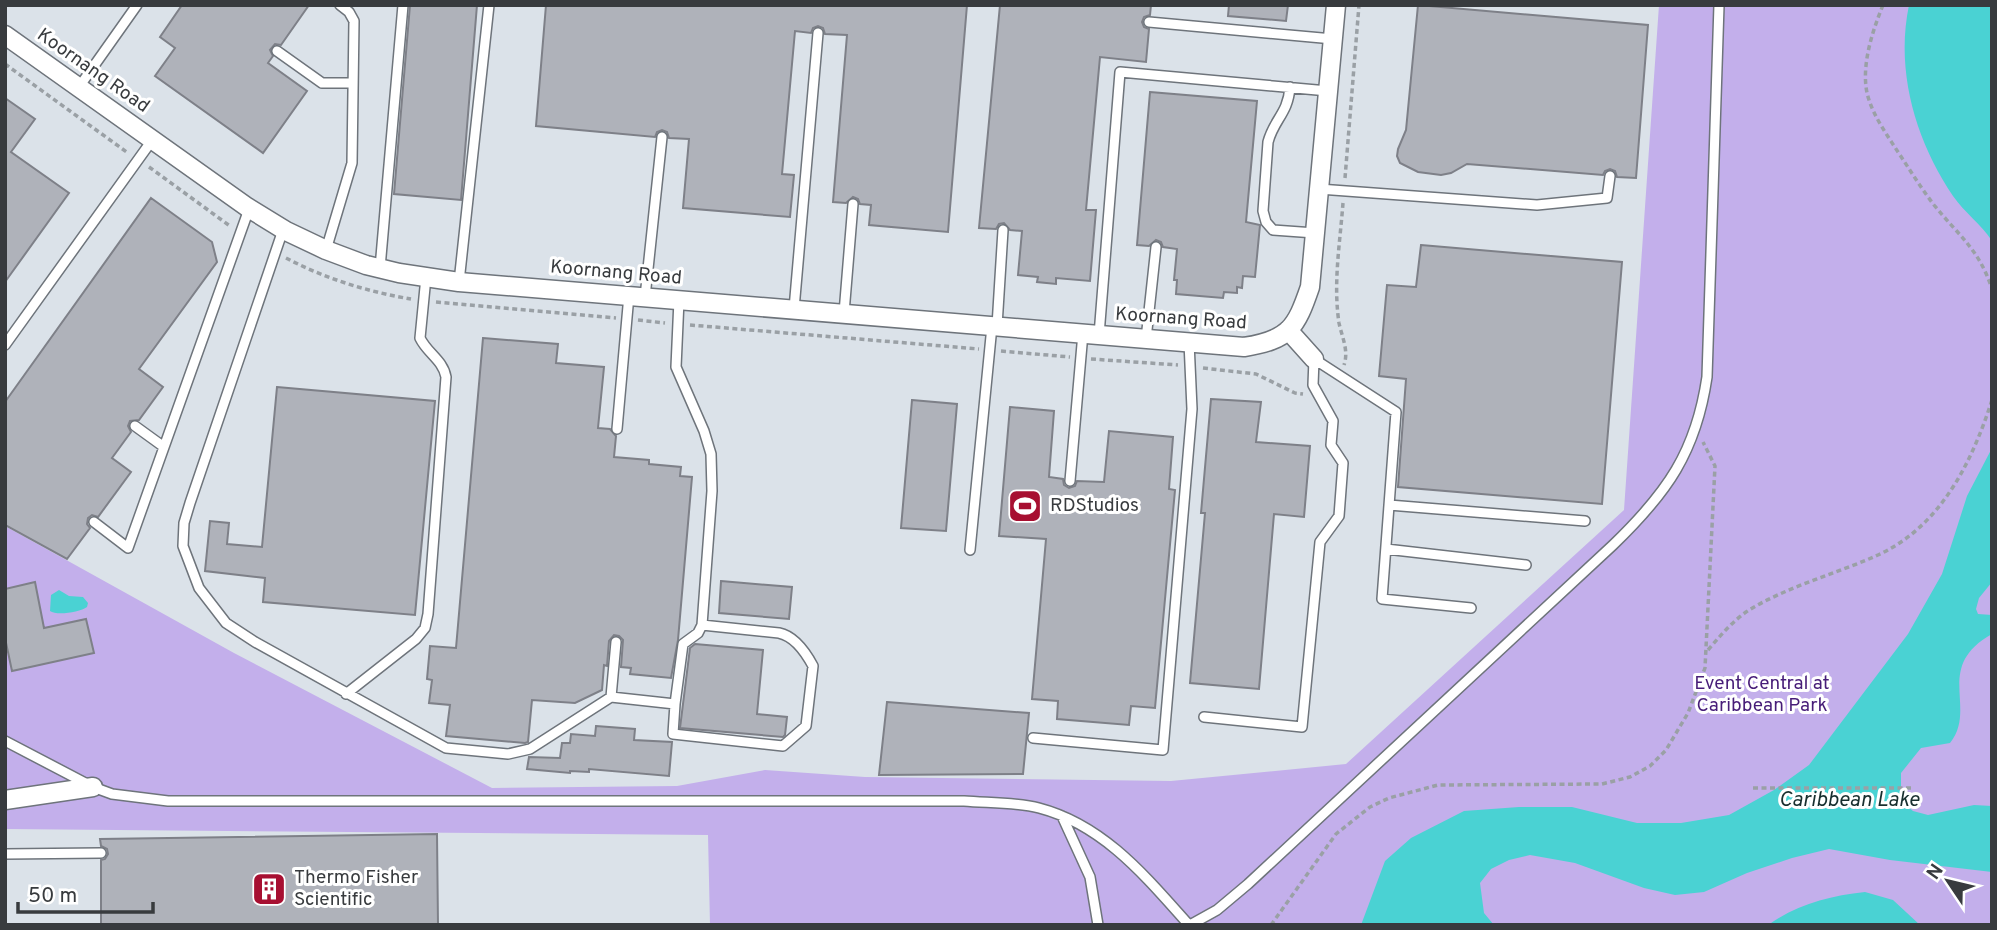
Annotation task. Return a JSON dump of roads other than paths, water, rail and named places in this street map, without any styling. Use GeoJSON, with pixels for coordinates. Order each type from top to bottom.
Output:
{"type":"FeatureCollection","features":[{"type":"Feature","properties":{"kind":"street"},"geometry":{"type":"LineString","coordinates":[[1314,359],[1288,330],[1294,324],[1311,286],[1336,5]]}},
{"type":"Feature","properties":{"kind":"street","name":"Koornang Road"},"geometry":{"type":"LineString","coordinates":[[5,35],[249,209],[283,230],[326,250],[380,268],[459,282],[1244,347],[1266,343],[1282,336],[1288,330]]}},
{"type":"Feature","properties":{"kind":"street"},"geometry":{"type":"LineString","coordinates":[[5,800],[93,788]]}},
{"type":"Feature","properties":{"kind":"lane"},"geometry":{"type":"LineString","coordinates":[[79,87],[137,5]]}},
{"type":"Feature","properties":{"kind":"lane"},"geometry":{"type":"LineString","coordinates":[[326,250],[351,172],[354,21],[349,12],[340,5]]}},
{"type":"Feature","properties":{"kind":"lane"},"geometry":{"type":"LineString","coordinates":[[380,268],[403,5]]}},
{"type":"Feature","properties":{"kind":"lane"},"geometry":{"type":"LineString","coordinates":[[459,282],[489,5]]}},
{"type":"Feature","properties":{"kind":"lane"},"geometry":{"type":"LineString","coordinates":[[5,741],[93,788],[112,794],[168,801],[964,801],[1037,808],[1062,816],[1108,842],[1130,860],[1189,925],[1217,910],[1248,884],[1634,525],[1669,482],[1696,431],[1707,377],[1719,5]]}},
{"type":"Feature","properties":{"kind":"lane"},"geometry":{"type":"LineString","coordinates":[[1149,22],[1333,39]]}},
{"type":"Feature","properties":{"kind":"lane"},"geometry":{"type":"LineString","coordinates":[[794,309],[818,33]]}},
{"type":"Feature","properties":{"kind":"lane"},"geometry":{"type":"LineString","coordinates":[[277,51],[321,83],[353,83]]}},
{"type":"Feature","properties":{"kind":"lane"},"geometry":{"type":"LineString","coordinates":[[1070,481],[1091,334],[1120,72],[1328,91]]}},
{"type":"Feature","properties":{"kind":"lane"},"geometry":{"type":"LineString","coordinates":[[1290,87],[1287,106],[1268,142],[1263,211],[1266,222],[1273,229],[1315,233]]}},
{"type":"Feature","properties":{"kind":"lane"},"geometry":{"type":"LineString","coordinates":[[617,429],[662,137]]}},
{"type":"Feature","properties":{"kind":"lane"},"geometry":{"type":"LineString","coordinates":[[5,345],[153,139]]}},
{"type":"Feature","properties":{"kind":"lane"},"geometry":{"type":"LineString","coordinates":[[1319,188],[1536,205],[1607,198],[1610,176]]}},
{"type":"Feature","properties":{"kind":"lane"},"geometry":{"type":"LineString","coordinates":[[844,313],[853,204]]}},
{"type":"Feature","properties":{"kind":"lane"},"geometry":{"type":"LineString","coordinates":[[94,522],[128,548],[249,209]]}},
{"type":"Feature","properties":{"kind":"lane"},"geometry":{"type":"LineString","coordinates":[[283,230],[184,523],[183,546],[200,588],[226,623],[346,694],[446,748],[508,754],[530,749],[611,697],[675,704]]}},
{"type":"Feature","properties":{"kind":"lane"},"geometry":{"type":"LineString","coordinates":[[970,550],[1003,230]]}},
{"type":"Feature","properties":{"kind":"lane"},"geometry":{"type":"LineString","coordinates":[[1146,339],[1156,247]]}},
{"type":"Feature","properties":{"kind":"lane"},"geometry":{"type":"LineString","coordinates":[[346,694],[416,639],[425,628],[428,614],[446,377],[441,363],[423,345],[420,338],[426,277]]}},
{"type":"Feature","properties":{"kind":"lane"},"geometry":{"type":"LineString","coordinates":[[679,300],[676,367],[711,454],[712,491],[702,625],[698,633],[682,644],[673,734],[783,746],[806,726],[813,666],[786,635],[702,625]]}},
{"type":"Feature","properties":{"kind":"lane"},"geometry":{"type":"LineString","coordinates":[[1032,738],[1163,750],[1192,409],[1189,342]]}},
{"type":"Feature","properties":{"kind":"lane"},"geometry":{"type":"LineString","coordinates":[[1314,359],[1396,412],[1382,599],[1471,608]]}},
{"type":"Feature","properties":{"kind":"lane"},"geometry":{"type":"LineString","coordinates":[[1203,717],[1302,726],[1320,542],[1339,516],[1343,463],[1331,445],[1333,421],[1313,386],[1314,359]]}},
{"type":"Feature","properties":{"kind":"lane"},"geometry":{"type":"LineString","coordinates":[[135,426],[164,447]]}},
{"type":"Feature","properties":{"kind":"lane"},"geometry":{"type":"LineString","coordinates":[[1389,505],[1585,520]]}},
{"type":"Feature","properties":{"kind":"lane"},"geometry":{"type":"LineString","coordinates":[[1386,550],[1526,565]]}},
{"type":"Feature","properties":{"kind":"lane"},"geometry":{"type":"LineString","coordinates":[[611,697],[616,642]]}},
{"type":"Feature","properties":{"kind":"lane"},"geometry":{"type":"LineString","coordinates":[[1062,816],[1090,877],[1098,925]]}},
{"type":"Feature","properties":{"kind":"lane"},"geometry":{"type":"LineString","coordinates":[[5,854],[101,853]]}},
{"type":"Feature","properties":{"kind":"water"},"geometry":{"type":"Polygon","coordinates":[[[1909,5],[1992,5],[1992,241],[1953,196],[1919,129],[1907,80],[1905,30],[1909,5]]]}},
{"type":"Feature","properties":{"kind":"water","name":"Caribbean Lake"},"geometry":{"type":"Polygon","coordinates":[[[1992,448],[1992,582],[1979,598],[1976,609],[1978,614],[1992,615],[1992,634],[1974,647],[1964,660],[1959,688],[1960,716],[1950,743],[1921,748],[1901,773],[1901,801],[1913,811],[1928,815],[1974,805],[1992,806],[1992,872],[1890,860],[1829,849],[1747,873],[1704,892],[1675,895],[1644,888],[1575,863],[1530,855],[1509,860],[1491,869],[1480,883],[1484,913],[1494,925],[1361,925],[1385,861],[1411,838],[1464,811],[1572,807],[1637,823],[1681,823],[1729,815],[1774,790],[1809,765],[1908,634],[1942,574],[1967,496],[1992,448]]]}},
{"type":"Feature","properties":{"kind":"water"},"geometry":{"type":"Polygon","coordinates":[[[59,590],[69,596],[83,597],[88,603],[87,607],[68,613],[50,611],[51,595],[59,590]]]}},
{"type":"Feature","properties":{"kind":"water"},"geometry":{"type":"Polygon","coordinates":[[[1865,892],[1893,900],[1920,925],[1768,925],[1814,902],[1865,892]]]}},
{"type":"Feature","properties":{"kind":"place","name":"RDStudios"},"geometry":{"type":"Point","coordinates":[1025,506]}},
{"type":"Feature","properties":{"kind":"place","name":"Thermo Fisher Scientific"},"geometry":{"type":"Point","coordinates":[269,889]}},
{"type":"Feature","properties":{"kind":"park label","name":"Event Central at Caribbean Park"},"geometry":{"type":"Point","coordinates":[1762,695]}}]}
